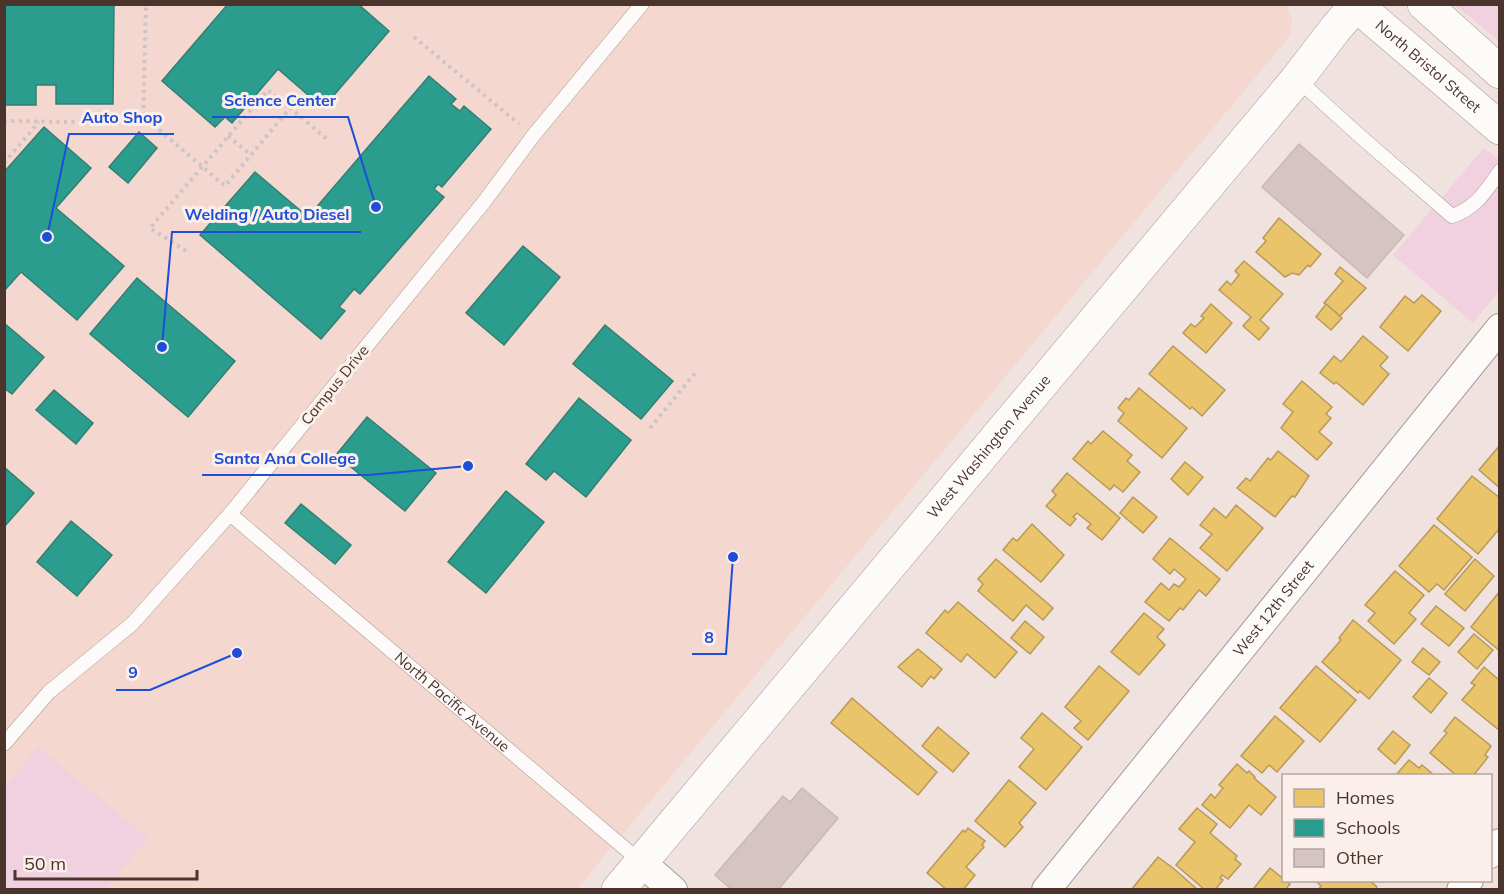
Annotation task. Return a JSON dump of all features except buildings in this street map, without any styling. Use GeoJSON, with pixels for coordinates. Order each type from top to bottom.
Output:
{"type":"FeatureCollection","features":[{"type":"Feature","properties":{"kind":"street"},"geometry":{"type":"LineString","coordinates":[[1424,4],[1500,72]]}},
{"type":"Feature","properties":{"kind":"street","name":"West Washington Avenue"},"geometry":{"type":"LineString","coordinates":[[618,890],[1298,79],[1356,5]]}},
{"type":"Feature","properties":{"kind":"street","name":"North Bristol Street"},"geometry":{"type":"LineString","coordinates":[[1356,5],[1500,128]]}},
{"type":"Feature","properties":{"kind":"street","name":"West 12th Street"},"geometry":{"type":"LineString","coordinates":[[1046,890],[1500,328]]}},
{"type":"Feature","properties":{"kind":"street","name":"North Pacific Avenue"},"geometry":{"type":"LineString","coordinates":[[641,862],[673,890]]}},
{"type":"Feature","properties":{"kind":"lane","name":"Campus Drive"},"geometry":{"type":"LineString","coordinates":[[4,744],[50,692],[132,624],[230,514],[484,202],[533,136],[642,4]]}},
{"type":"Feature","properties":{"kind":"lane"},"geometry":{"type":"LineString","coordinates":[[1298,79],[1360,137],[1452,216],[1465,211],[1485,193],[1500,171]]}},
{"type":"Feature","properties":{"kind":"lane","name":"North Pacific Avenue"},"geometry":{"type":"LineString","coordinates":[[230,514],[641,862]]}},
{"type":"Feature","properties":{"kind":"path"},"geometry":{"type":"LineString","coordinates":[[143,123],[146,4]]}},
{"type":"Feature","properties":{"kind":"path"},"geometry":{"type":"LineString","coordinates":[[414,37],[533,136]]}},
{"type":"Feature","properties":{"kind":"path"},"geometry":{"type":"LineString","coordinates":[[186,251],[150,228],[268,90],[328,140]]}},
{"type":"Feature","properties":{"kind":"path"},"geometry":{"type":"LineString","coordinates":[[4,121],[150,123],[225,186],[290,108]]}},
{"type":"Feature","properties":{"kind":"path"},"geometry":{"type":"LineString","coordinates":[[4,163],[39,122]]}},
{"type":"Feature","properties":{"kind":"path"},"geometry":{"type":"LineString","coordinates":[[228,136],[251,155]]}},
{"type":"Feature","properties":{"kind":"path"},"geometry":{"type":"LineString","coordinates":[[650,428],[696,372]]}},
{"type":"Feature","properties":{"kind":"shaded area"},"geometry":{"type":"Polygon","coordinates":[[[1287,4],[1292,19],[1291,32],[1285,42],[577,889],[5,890],[5,5],[1287,4]]]}},
{"type":"Feature","properties":{"kind":"shaded area"},"geometry":{"type":"Polygon","coordinates":[[[1455,5],[1499,5],[1499,41],[1455,5]]]}},
{"type":"Feature","properties":{"kind":"shaded area"},"geometry":{"type":"Polygon","coordinates":[[[1484,148],[1499,160],[1499,291],[1473,323],[1393,255],[1484,148]]]}},
{"type":"Feature","properties":{"kind":"shaded area"},"geometry":{"type":"Polygon","coordinates":[[[38,747],[148,838],[106,889],[5,889],[5,787],[38,747]]]}},
{"type":"Feature","properties":{"kind":"place","name":"Science Center"},"geometry":{"type":"Point","coordinates":[376,207]}},
{"type":"Feature","properties":{"kind":"place","name":"Auto Shop"},"geometry":{"type":"Point","coordinates":[47,237]}},
{"type":"Feature","properties":{"kind":"place","name":"Welding / Auto Diesel"},"geometry":{"type":"Point","coordinates":[162,347]}},
{"type":"Feature","properties":{"kind":"place","name":"Santa Ana College"},"geometry":{"type":"Point","coordinates":[468,466]}},
{"type":"Feature","properties":{"kind":"place","name":"8"},"geometry":{"type":"Point","coordinates":[733,557]}},
{"type":"Feature","properties":{"kind":"place","name":"9"},"geometry":{"type":"Point","coordinates":[237,653]}}]}
